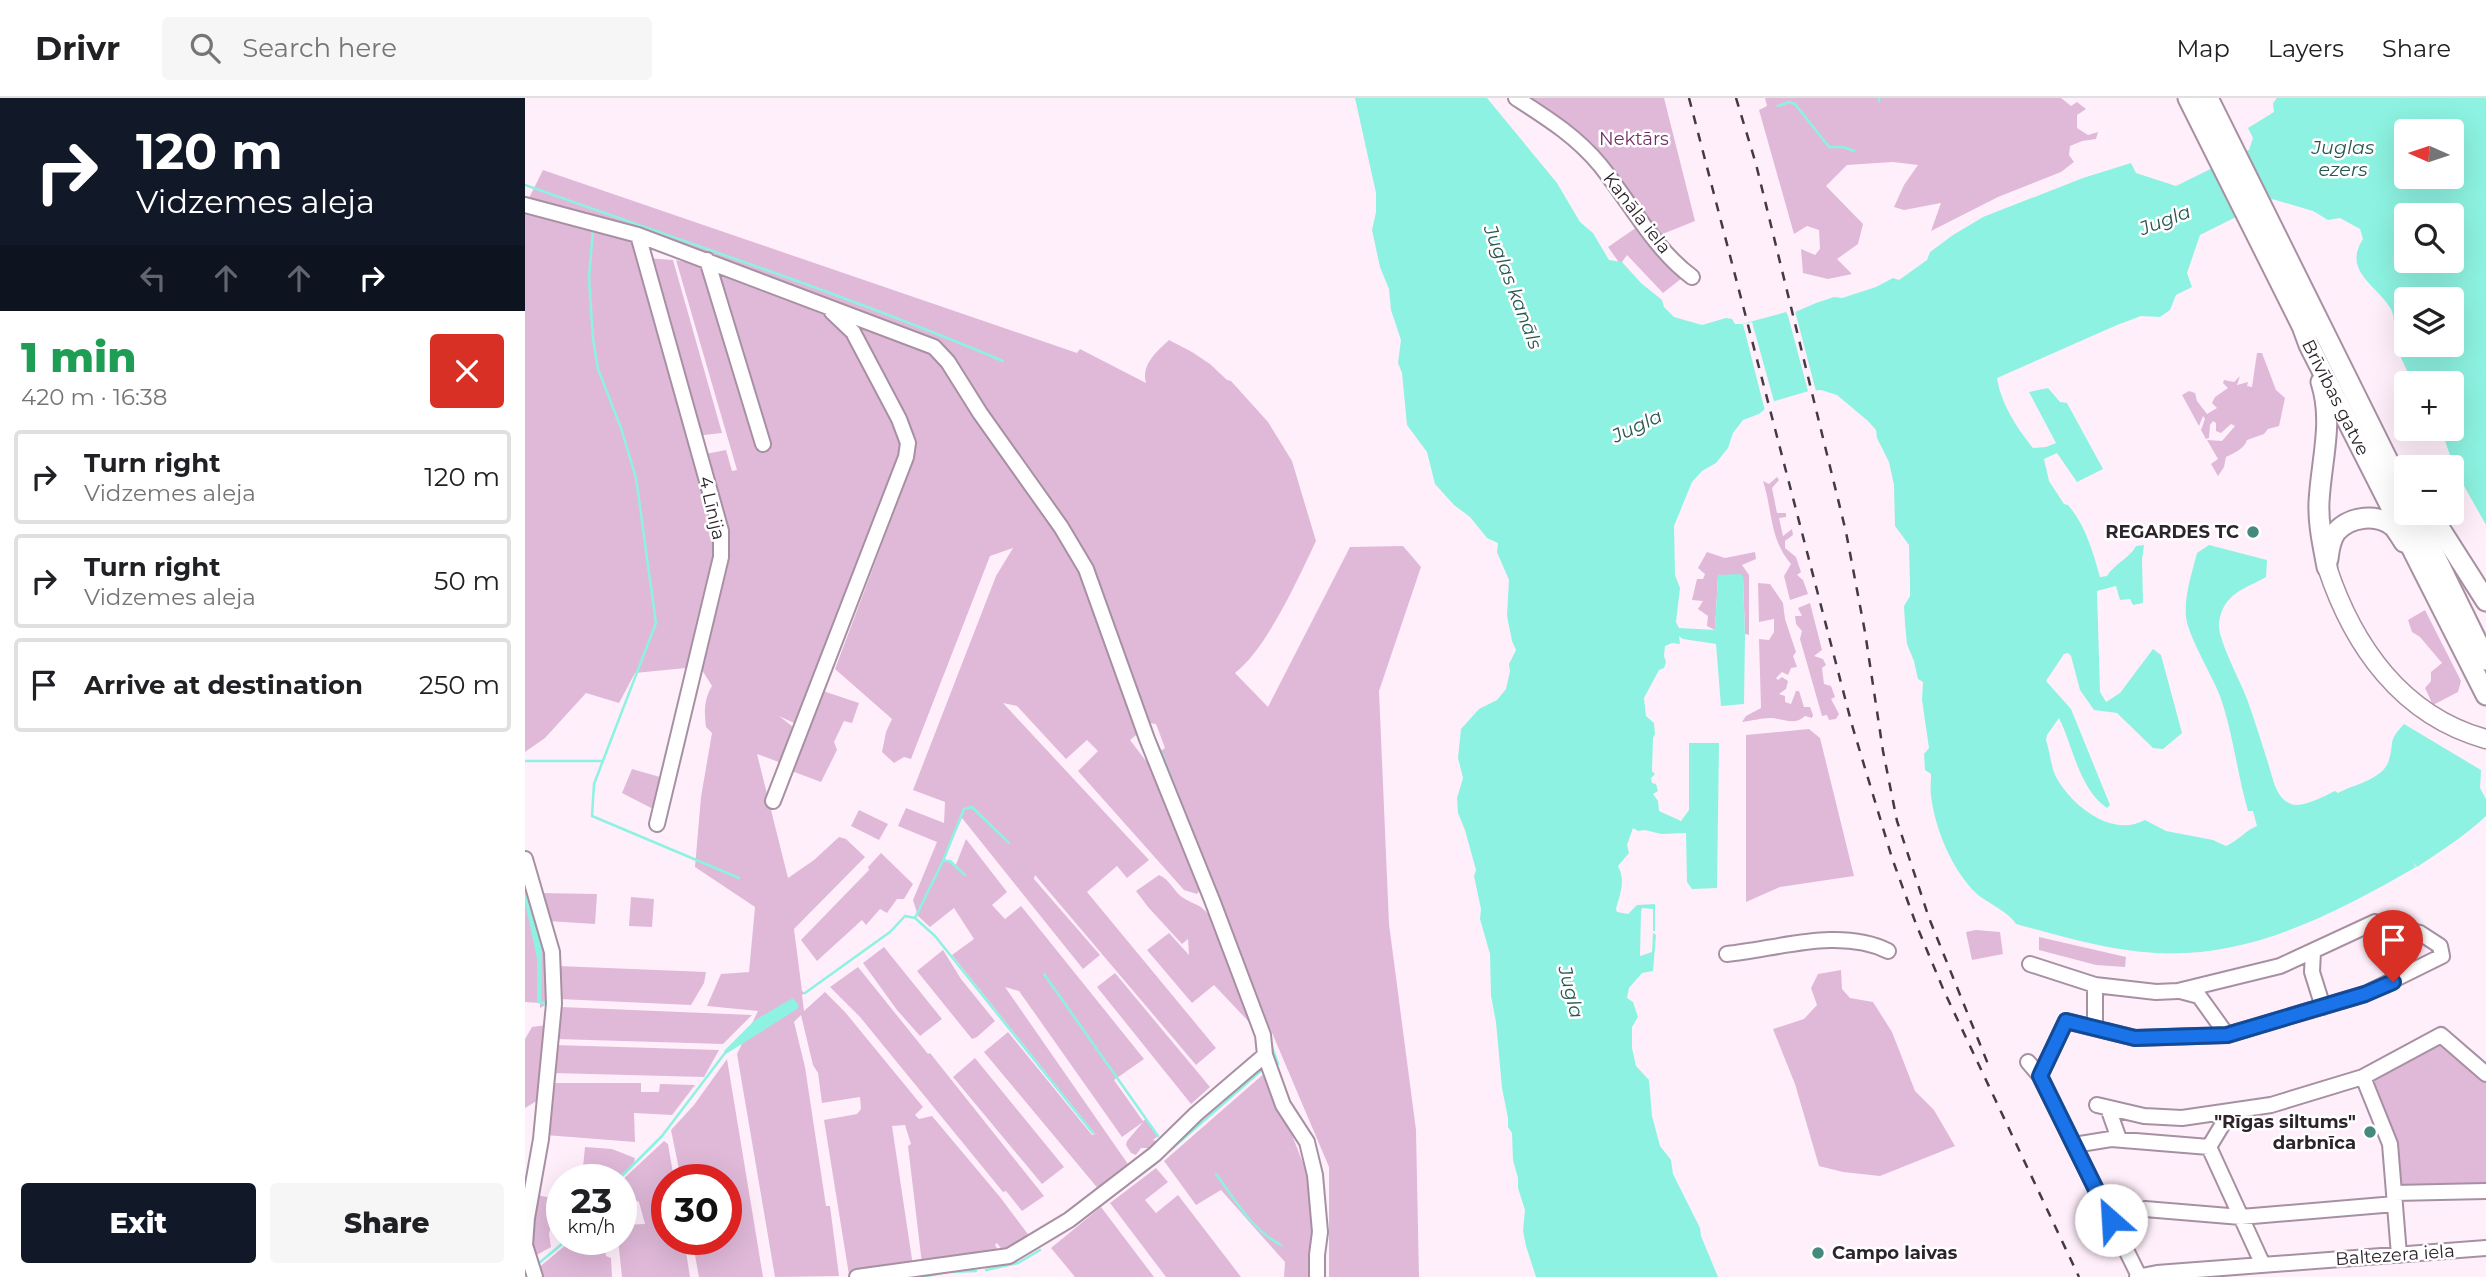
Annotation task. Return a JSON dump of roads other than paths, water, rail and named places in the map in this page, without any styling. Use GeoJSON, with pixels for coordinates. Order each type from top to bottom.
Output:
{"type":"FeatureCollection","features":[{"type":"Feature","properties":{"kind":"highway","name":"Brīvības gatve"},"geometry":{"type":"LineString","coordinates":[[2188,98],[2228,159],[2394,472]]}},
{"type":"Feature","properties":{"kind":"highway","name":"Brīvības gatve"},"geometry":{"type":"LineString","coordinates":[[2208,98],[2228,159]]}},
{"type":"Feature","properties":{"kind":"highway","name":"Brīvības gatve"},"geometry":{"type":"LineString","coordinates":[[2256,214],[2309,345],[2486,695]]}},
{"type":"Feature","properties":{"kind":"highway"},"geometry":{"type":"LineString","coordinates":[[2309,345],[2323,386],[2327,419],[2319,504],[2319,523],[2327,567]]}},
{"type":"Feature","properties":{"kind":"highway"},"geometry":{"type":"LineString","coordinates":[[2372,427],[2394,455]]}},
{"type":"Feature","properties":{"kind":"highway"},"geometry":{"type":"LineString","coordinates":[[2327,567],[2330,544],[2335,533],[2358,518],[2370,518],[2393,527],[2424,573]]}},
{"type":"Feature","properties":{"kind":"highway"},"geometry":{"type":"LineString","coordinates":[[2420,525],[2486,660]]}},
{"type":"Feature","properties":{"kind":"highway"},"geometry":{"type":"LineString","coordinates":[[2438,525],[2486,601]]}},
{"type":"Feature","properties":{"kind":"main road"},"geometry":{"type":"LineString","coordinates":[[2327,567],[2339,602],[2359,641],[2382,673],[2406,696],[2448,725],[2486,740]]}},
{"type":"Feature","properties":{"kind":"street","name":"Kanāla iela"},"geometry":{"type":"LineString","coordinates":[[1516,98],[1552,120],[1597,162],[1681,269],[1692,277]]}},
{"type":"Feature","properties":{"kind":"street"},"geometry":{"type":"LineString","coordinates":[[525,205],[638,235],[707,260],[934,347],[948,362],[980,413],[1061,527],[1086,569],[1147,738],[1263,1035],[1265,1055],[1283,1105],[1307,1142],[1315,1175],[1320,1232],[1317,1277]]}},
{"type":"Feature","properties":{"kind":"street","name":"4 Līnija"},"geometry":{"type":"LineString","coordinates":[[638,235],[721,531],[721,557],[657,824]]}},
{"type":"Feature","properties":{"kind":"street"},"geometry":{"type":"LineString","coordinates":[[707,260],[763,444]]}},
{"type":"Feature","properties":{"kind":"street"},"geometry":{"type":"LineString","coordinates":[[773,802],[906,457],[908,443],[899,419],[853,332],[826,306]]}},
{"type":"Feature","properties":{"kind":"street"},"geometry":{"type":"LineString","coordinates":[[525,859],[552,952],[554,1004],[543,1117],[537,1165],[529,1199],[525,1245],[535,1277]]}},
{"type":"Feature","properties":{"kind":"street"},"geometry":{"type":"LineString","coordinates":[[2030,964],[2095,985],[2156,992],[2178,990],[2288,964],[2375,922],[2420,933],[2439,946],[2442,956],[2365,994],[2227,1035],[2135,1038],[2066,1021],[2040,1076]]}},
{"type":"Feature","properties":{"kind":"street"},"geometry":{"type":"LineString","coordinates":[[1727,954],[1823,939],[1878,946],[1888,951]]}},
{"type":"Feature","properties":{"kind":"street"},"geometry":{"type":"LineString","coordinates":[[2313,951],[2312,972],[2323,1007]]}},
{"type":"Feature","properties":{"kind":"street"},"geometry":{"type":"LineString","coordinates":[[2288,964],[2312,972]]}},
{"type":"Feature","properties":{"kind":"street"},"geometry":{"type":"LineString","coordinates":[[2095,985],[2095,1028]]}},
{"type":"Feature","properties":{"kind":"street"},"geometry":{"type":"LineString","coordinates":[[2178,990],[2199,996],[2227,1035]]}},
{"type":"Feature","properties":{"kind":"street"},"geometry":{"type":"LineString","coordinates":[[2119,1139],[2102,1107],[2144,1116],[2182,1118],[2230,1112],[2309,1095],[2363,1076],[2441,1035],[2486,1074]]}},
{"type":"Feature","properties":{"kind":"street"},"geometry":{"type":"LineString","coordinates":[[857,1277],[1009,1256],[1069,1220],[1155,1154],[1196,1114],[1265,1055]]}},
{"type":"Feature","properties":{"kind":"street"},"geometry":{"type":"LineString","coordinates":[[2028,1062],[2040,1076],[2138,1277]]}},
{"type":"Feature","properties":{"kind":"street"},"geometry":{"type":"LineString","coordinates":[[2363,1076],[2390,1144],[2399,1255]]}},
{"type":"Feature","properties":{"kind":"street"},"geometry":{"type":"LineString","coordinates":[[2209,1147],[2230,1112]]}},
{"type":"Feature","properties":{"kind":"street"},"geometry":{"type":"LineString","coordinates":[[2074,1145],[2119,1139],[2209,1147]]}},
{"type":"Feature","properties":{"kind":"street"},"geometry":{"type":"LineString","coordinates":[[2209,1147],[2263,1265]]}},
{"type":"Feature","properties":{"kind":"street"},"geometry":{"type":"LineString","coordinates":[[2111,1220],[2145,1209],[2241,1217],[2486,1191]]}},
{"type":"Feature","properties":{"kind":"street","name":"Baltezera iela"},"geometry":{"type":"LineString","coordinates":[[2138,1277],[2486,1248]]}},
{"type":"Feature","properties":{"kind":"water"},"geometry":{"type":"Polygon","coordinates":[[[1355,98],[1487,98],[1557,183],[1580,222],[1593,233],[1609,260],[1622,262],[1641,283],[1662,300],[1664,307],[1674,317],[1702,325],[1726,318],[1732,319],[1735,324],[1742,324],[1786,312],[1788,315],[1834,297],[1842,298],[1876,287],[1893,278],[1899,280],[1927,260],[1930,252],[1983,217],[2083,178],[2131,163],[2136,173],[2176,186],[2249,150],[2253,138],[2248,128],[2274,112],[2273,103],[2277,98],[2486,98],[2486,525],[2464,486],[2464,455],[2450,455],[2445,441],[2464,441],[2464,371],[2407,371],[2401,357],[2464,357],[2464,287],[2394,287],[2394,328],[2391,309],[2359,269],[2358,250],[2363,239],[2360,229],[2340,218],[2328,220],[2313,211],[2272,199],[2200,235],[2187,273],[2192,287],[2176,295],[2170,310],[2160,317],[2141,316],[1997,378],[2010,415],[2033,448],[2056,443],[2029,392],[2048,388],[2060,402],[2067,403],[2103,469],[2077,482],[2057,453],[2044,459],[2049,481],[2084,530],[2100,577],[2107,576],[2136,546],[2144,545],[2143,603],[2133,605],[2130,599],[2120,600],[2116,586],[2097,591],[2100,692],[2106,702],[2120,693],[2153,649],[2161,655],[2182,733],[2163,749],[2153,748],[2117,713],[2094,710],[2080,690],[2071,656],[2064,654],[2046,681],[2071,709],[2110,805],[2107,808],[2097,800],[2083,779],[2059,718],[2046,740],[2053,769],[2063,788],[2082,808],[2107,822],[2132,825],[2145,820],[2166,831],[2213,840],[2226,846],[2257,826],[2253,811],[2248,811],[2220,696],[2191,634],[2186,617],[2187,593],[2197,553],[2209,545],[2267,560],[2266,577],[2236,593],[2225,605],[2219,630],[2247,699],[2281,797],[2294,805],[2305,804],[2374,777],[2386,767],[2393,738],[2404,724],[2481,770],[2480,788],[2486,799],[2486,816],[2417,867],[2412,861],[2416,867],[2355,901],[2292,929],[2226,948],[2191,953],[2138,952],[2085,942],[2016,924],[1977,894],[1960,874],[1947,849],[1933,809],[1931,774],[1925,770],[1924,754],[1929,748],[1922,700],[1923,682],[1918,679],[1907,644],[1905,624],[1904,606],[1910,596],[1909,545],[1895,526],[1894,485],[1889,462],[1876,430],[1837,395],[1821,390],[1775,401],[1759,414],[1743,420],[1733,433],[1728,448],[1716,463],[1702,471],[1692,482],[1674,526],[1675,575],[1680,588],[1676,622],[1679,628],[1715,630],[1718,575],[1741,574],[1743,577],[1744,704],[1721,706],[1716,644],[1679,636],[1680,644],[1665,646],[1664,668],[1659,670],[1644,698],[1646,716],[1654,723],[1652,771],[1655,774],[1651,778],[1658,791],[1653,794],[1658,801],[1659,811],[1681,821],[1689,810],[1689,743],[1719,743],[1717,888],[1692,889],[1687,882],[1686,833],[1661,834],[1633,828],[1627,845],[1629,853],[1618,866],[1622,882],[1617,912],[1628,914],[1637,905],[1655,904],[1655,931],[1653,909],[1642,908],[1641,912],[1640,956],[1652,952],[1653,933],[1656,935],[1653,971],[1642,973],[1629,988],[1627,998],[1633,1002],[1638,1017],[1632,1027],[1632,1048],[1636,1066],[1649,1080],[1652,1116],[1660,1146],[1671,1160],[1673,1174],[1700,1228],[1718,1277],[1536,1277],[1523,1231],[1525,1210],[1518,1188],[1512,1133],[1508,1127],[1502,1088],[1491,996],[1490,954],[1480,919],[1481,909],[1474,876],[1476,870],[1458,813],[1457,798],[1463,778],[1458,758],[1461,729],[1479,709],[1497,700],[1506,689],[1509,664],[1516,650],[1507,616],[1509,580],[1497,552],[1498,543],[1487,538],[1470,517],[1454,505],[1435,484],[1427,452],[1407,425],[1402,373],[1398,363],[1401,340],[1372,230],[1376,193],[1355,98]]]}},
{"type":"Feature","properties":{"kind":"water"},"geometry":{"type":"Polygon","coordinates":[[[525,883],[542,949],[541,1001],[546,1002],[545,1005],[537,1003],[537,959],[525,902],[525,883]]]}},
{"type":"Feature","properties":{"kind":"water"},"geometry":{"type":"Polygon","coordinates":[[[793,998],[799,1006],[797,1009],[726,1054],[724,1051],[755,1020],[793,998]]]}},
{"type":"Feature","properties":{"kind":"waterway"},"geometry":{"type":"LineString","coordinates":[[1778,106],[1789,102],[1795,104],[1829,147],[1843,147],[1854,151]]}},
{"type":"Feature","properties":{"kind":"waterway"},"geometry":{"type":"LineString","coordinates":[[525,185],[825,291],[1003,361]]}},
{"type":"Feature","properties":{"kind":"waterway"},"geometry":{"type":"LineString","coordinates":[[593,230],[589,278],[593,339],[598,369],[621,428],[636,478],[656,623],[594,784],[592,816],[739,878]]}},
{"type":"Feature","properties":{"kind":"waterway"},"geometry":{"type":"LineString","coordinates":[[1161,751],[1190,828]]}},
{"type":"Feature","properties":{"kind":"waterway"},"geometry":{"type":"LineString","coordinates":[[525,761],[602,761]]}},
{"type":"Feature","properties":{"kind":"waterway"},"geometry":{"type":"LineString","coordinates":[[943,861],[964,809],[972,807],[1009,843]]}},
{"type":"Feature","properties":{"kind":"waterway"},"geometry":{"type":"LineString","coordinates":[[915,918],[943,861],[950,861],[965,875]]}},
{"type":"Feature","properties":{"kind":"waterway"},"geometry":{"type":"LineString","coordinates":[[805,993],[890,932],[905,916],[915,918],[935,936],[1093,1133]]}},
{"type":"Feature","properties":{"kind":"waterway"},"geometry":{"type":"LineString","coordinates":[[1044,974],[1158,1136]]}},
{"type":"Feature","properties":{"kind":"waterway"},"geometry":{"type":"LineString","coordinates":[[1271,1044],[1278,1064]]}},
{"type":"Feature","properties":{"kind":"waterway"},"geometry":{"type":"LineString","coordinates":[[634,1164],[662,1136],[725,1053]]}},
{"type":"Feature","properties":{"kind":"waterway"},"geometry":{"type":"LineString","coordinates":[[1161,1158],[1263,1069]]}},
{"type":"Feature","properties":{"kind":"waterway"},"geometry":{"type":"LineString","coordinates":[[1130,1182],[1155,1164]]}},
{"type":"Feature","properties":{"kind":"waterway"},"geometry":{"type":"LineString","coordinates":[[1216,1174],[1253,1223],[1281,1245]]}},
{"type":"Feature","properties":{"kind":"waterway"},"geometry":{"type":"LineString","coordinates":[[986,1270],[1018,1263],[1040,1250]]}},
{"type":"Feature","properties":{"kind":"waterway"},"geometry":{"type":"LineString","coordinates":[[539,1263],[549,1255]]}},
{"type":"Feature","properties":{"kind":"waterway"},"geometry":{"type":"LineString","coordinates":[[922,1277],[947,1272],[976,1271]]}},
{"type":"Feature","properties":{"kind":"railway"},"geometry":{"type":"LineString","coordinates":[[1689,98],[1852,725],[1892,858],[1944,991],[2079,1277]]}},
{"type":"Feature","properties":{"kind":"railway"},"geometry":{"type":"LineString","coordinates":[[1736,98],[1756,164],[1846,532],[1897,821],[1929,918],[1988,1064]]}},
{"type":"Feature","properties":{"kind":"place","name":"REGARDES TC"},"geometry":{"type":"Point","coordinates":[2253,532]}},
{"type":"Feature","properties":{"kind":"place","name":"\"Rīgas siltums\" darbnīca"},"geometry":{"type":"Point","coordinates":[2370,1132]}},
{"type":"Feature","properties":{"kind":"place","name":"Campo laivas"},"geometry":{"type":"Point","coordinates":[1818,1253]}},
{"type":"Feature","properties":{"kind":"park label","name":"Nektārs"},"geometry":{"type":"Point","coordinates":[1634,139]}},
{"type":"Feature","properties":{"kind":"water label","name":"Juglas ezers"},"geometry":{"type":"Point","coordinates":[2343,158]}},
{"type":"Feature","properties":{"kind":"water label","name":"Jugla"},"geometry":{"type":"Point","coordinates":[2165,220]}},
{"type":"Feature","properties":{"kind":"water label","name":"Juglas kanāls"},"geometry":{"type":"Point","coordinates":[1513,287]}},
{"type":"Feature","properties":{"kind":"water label","name":"Jugla"},"geometry":{"type":"Point","coordinates":[1637,426]}},
{"type":"Feature","properties":{"kind":"water label","name":"Jugla"},"geometry":{"type":"Point","coordinates":[1571,992]}}]}
